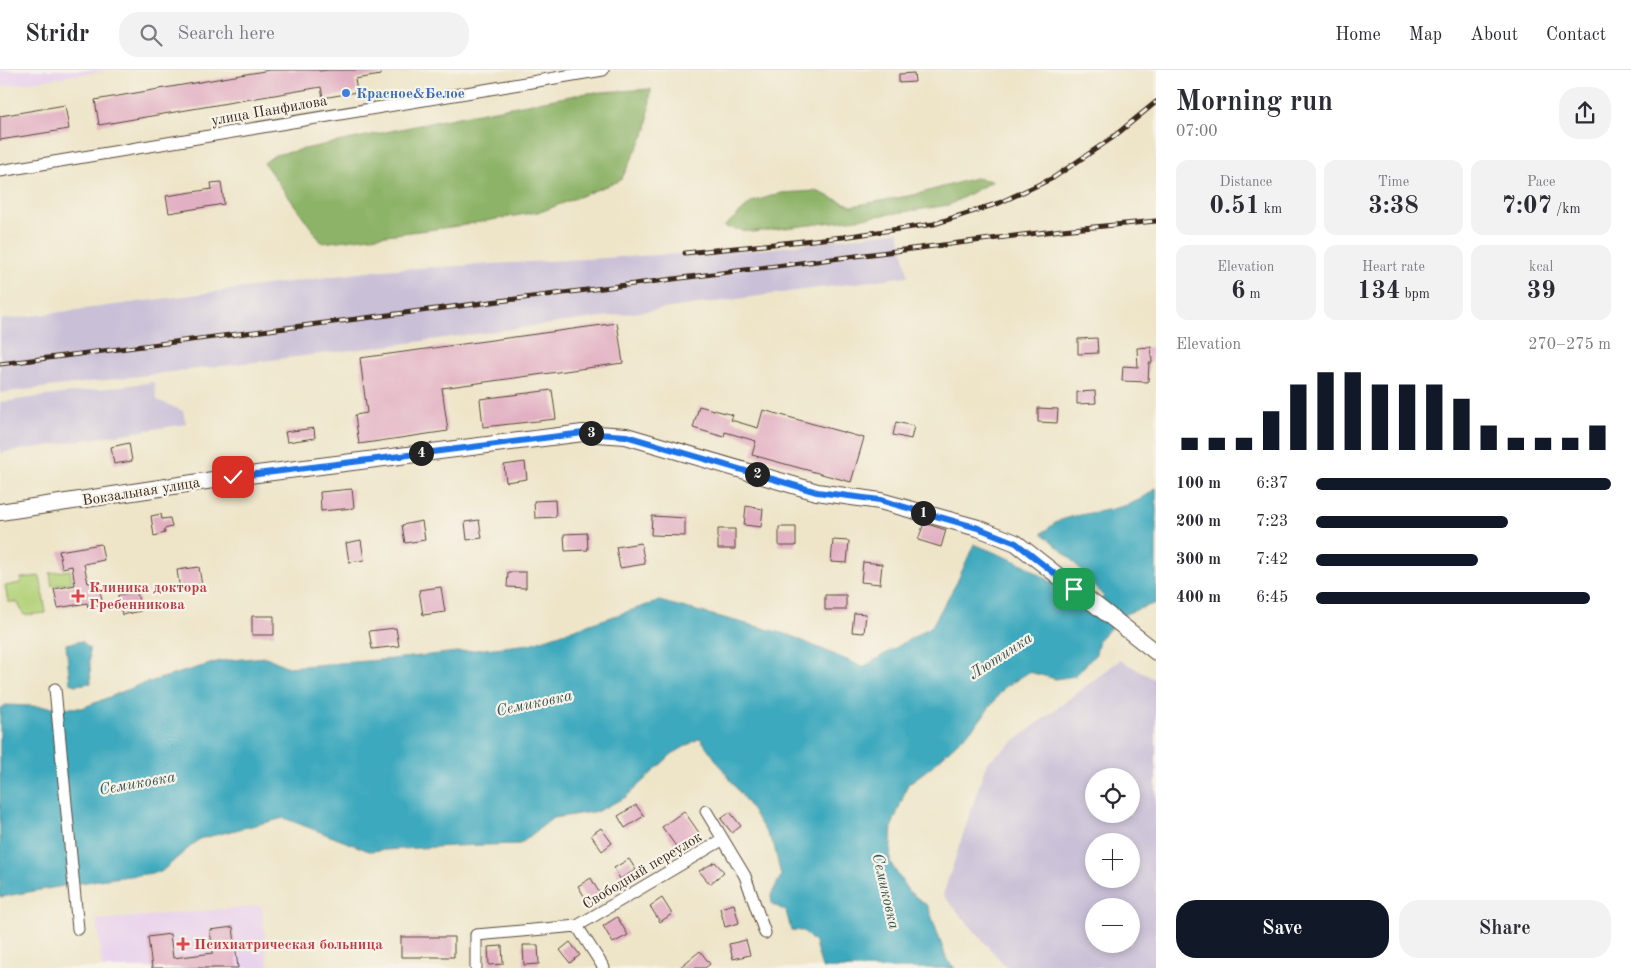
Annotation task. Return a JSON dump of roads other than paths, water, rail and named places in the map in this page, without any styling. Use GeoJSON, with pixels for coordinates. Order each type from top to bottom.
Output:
{"type":"FeatureCollection","features":[{"type":"Feature","properties":{"kind":"main road","name":"Вокзальная улица"},"geometry":{"type":"LineString","coordinates":[[0,512],[233,477],[583,433],[626,436],[817,492],[880,500],[978,528],[1016,543],[1156,652]]}},
{"type":"Feature","properties":{"kind":"street","name":"улица Панфилова"},"geometry":{"type":"LineString","coordinates":[[0,171],[603,70]]}},
{"type":"Feature","properties":{"kind":"street"},"geometry":{"type":"LineString","coordinates":[[54,690],[78,929]]}},
{"type":"Feature","properties":{"kind":"street"},"geometry":{"type":"LineString","coordinates":[[706,812],[745,876],[765,933]]}},
{"type":"Feature","properties":{"kind":"street","name":"Свободный переулок"},"geometry":{"type":"LineString","coordinates":[[577,926],[722,840]]}},
{"type":"Feature","properties":{"kind":"street"},"geometry":{"type":"LineString","coordinates":[[476,968],[476,935],[577,926],[604,968]]}},
{"type":"Feature","properties":{"kind":"water"},"geometry":{"type":"Polygon","coordinates":[[[1156,487],[1156,603],[1125,614],[1099,639],[1096,654],[1075,676],[1056,679],[1029,672],[1004,688],[977,724],[931,767],[908,784],[892,826],[890,862],[908,891],[928,906],[947,960],[955,968],[822,968],[815,943],[803,931],[791,930],[786,911],[772,904],[771,895],[781,876],[774,845],[748,804],[700,738],[672,754],[626,797],[598,811],[553,818],[520,844],[369,851],[284,818],[199,839],[161,872],[98,880],[0,897],[0,708],[6,705],[82,708],[139,685],[220,661],[266,657],[288,667],[393,659],[530,644],[659,601],[789,635],[863,667],[932,626],[957,582],[974,544],[1025,565],[1058,586],[1085,611],[1104,597],[1070,558],[1042,533],[1061,520],[1073,516],[1111,509],[1135,502],[1156,487]]]}},
{"type":"Feature","properties":{"kind":"water"},"geometry":{"type":"Polygon","coordinates":[[[82,641],[89,648],[91,683],[76,685],[70,683],[66,644],[82,641]]]}},
{"type":"Feature","properties":{"kind":"railway"},"geometry":{"type":"LineString","coordinates":[[685,253],[843,237],[934,224],[999,203],[1053,178],[1112,138],[1156,102]]}},
{"type":"Feature","properties":{"kind":"railway"},"geometry":{"type":"LineString","coordinates":[[0,364],[1062,230],[1156,221]]}},
{"type":"Feature","properties":{"kind":"place","name":"Красное&Белое"},"geometry":{"type":"Point","coordinates":[346,93]}},
{"type":"Feature","properties":{"kind":"place","name":"Клиника доктора Гребенникова"},"geometry":{"type":"Point","coordinates":[78,596]}},
{"type":"Feature","properties":{"kind":"place","name":"Психиатрическая больница"},"geometry":{"type":"Point","coordinates":[183,944]}},
{"type":"Feature","properties":{"kind":"water label","name":"Лютинка"},"geometry":{"type":"Point","coordinates":[1000,655]}},
{"type":"Feature","properties":{"kind":"water label","name":"Семиковка"},"geometry":{"type":"Point","coordinates":[534,702]}},
{"type":"Feature","properties":{"kind":"water label","name":"Семиковка"},"geometry":{"type":"Point","coordinates":[137,782]}},
{"type":"Feature","properties":{"kind":"water label","name":"Семиковка"},"geometry":{"type":"Point","coordinates":[887,891]}}]}
